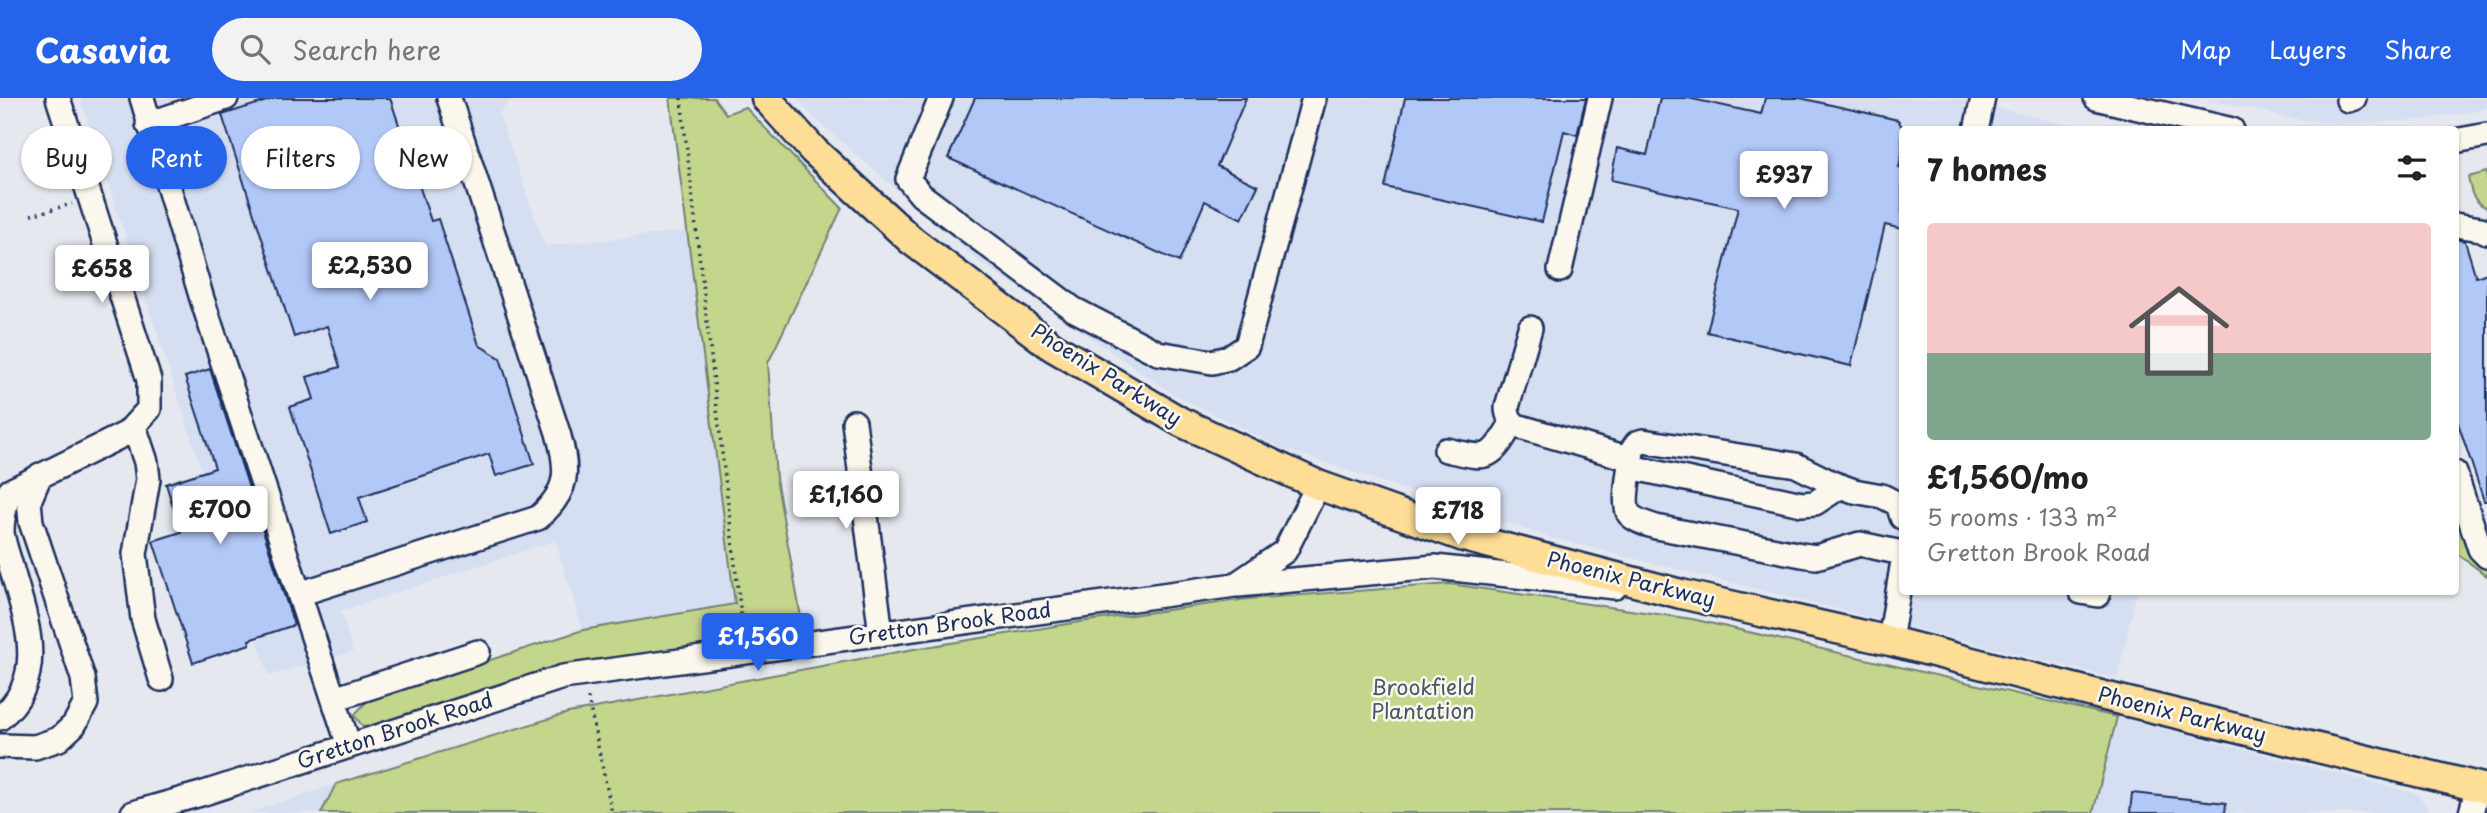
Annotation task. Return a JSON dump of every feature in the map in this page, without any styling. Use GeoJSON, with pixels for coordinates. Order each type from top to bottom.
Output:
{"type":"FeatureCollection","features":[{"type":"Feature","properties":{"kind":"main road","name":"Phoenix Parkway"},"geometry":{"type":"LineString","coordinates":[[766,98],[814,151],[912,240],[1054,347],[1181,422],[1318,485],[1464,537],[1681,594],[1890,641],[2479,796]]}},
{"type":"Feature","properties":{"kind":"street"},"geometry":{"type":"LineString","coordinates":[[0,718],[16,701],[26,679],[30,658],[30,634],[2,535],[3,510],[10,491],[127,433],[149,408],[149,380],[58,98]]}},
{"type":"Feature","properties":{"kind":"street"},"geometry":{"type":"LineString","coordinates":[[142,98],[202,299],[349,746]]}},
{"type":"Feature","properties":{"kind":"street"},"geometry":{"type":"LineString","coordinates":[[148,124],[226,98]]}},
{"type":"Feature","properties":{"kind":"street"},"geometry":{"type":"LineString","coordinates":[[299,594],[538,519],[553,505],[563,484],[566,461],[558,433],[449,98]]}},
{"type":"Feature","properties":{"kind":"street"},"geometry":{"type":"LineString","coordinates":[[941,98],[908,179],[921,195],[1073,309],[1158,353],[1212,362],[1229,358],[1247,346],[1314,98]]}},
{"type":"Feature","properties":{"kind":"street"},"geometry":{"type":"LineString","coordinates":[[1560,270],[1600,98]]}},
{"type":"Feature","properties":{"kind":"street"},"geometry":{"type":"LineString","coordinates":[[1977,126],[1983,98]]}},
{"type":"Feature","properties":{"kind":"street"},"geometry":{"type":"LineString","coordinates":[[2096,98],[2215,126]]}},
{"type":"Feature","properties":{"kind":"street"},"geometry":{"type":"LineString","coordinates":[[2459,140],[2487,135]]}},
{"type":"Feature","properties":{"kind":"street"},"geometry":{"type":"LineString","coordinates":[[2459,225],[2487,232]]}},
{"type":"Feature","properties":{"kind":"street"},"geometry":{"type":"LineString","coordinates":[[1530,328],[1507,407],[1507,415],[1517,426],[1631,463],[1802,504],[1815,503],[1841,486]]}},
{"type":"Feature","properties":{"kind":"street"},"geometry":{"type":"LineString","coordinates":[[854,422],[881,634]]}},
{"type":"Feature","properties":{"kind":"street"},"geometry":{"type":"LineString","coordinates":[[1446,450],[1480,457],[1491,453],[1500,445],[1512,423]]}},
{"type":"Feature","properties":{"kind":"street"},"geometry":{"type":"LineString","coordinates":[[134,426],[146,461],[148,479],[135,554],[143,619],[162,679]]}},
{"type":"Feature","properties":{"kind":"street"},"geometry":{"type":"LineString","coordinates":[[1899,507],[1898,504],[1882,496],[1841,486],[1796,465],[1643,441],[1637,443],[1632,450],[1626,503],[1629,513],[1639,521],[1656,527],[1809,556],[1860,544],[1899,552]]}},
{"type":"Feature","properties":{"kind":"street"},"geometry":{"type":"LineString","coordinates":[[0,746],[35,747],[59,739],[74,725],[86,703],[83,678],[31,522],[29,501],[40,475]]}},
{"type":"Feature","properties":{"kind":"street"},"geometry":{"type":"LineString","coordinates":[[2459,484],[2480,549],[2487,556]]}},
{"type":"Feature","properties":{"kind":"street","name":"Gretton Brook Road"},"geometry":{"type":"LineString","coordinates":[[133,813],[563,677],[1235,585],[1285,551],[1318,485]]}},
{"type":"Feature","properties":{"kind":"street"},"geometry":{"type":"LineString","coordinates":[[1235,585],[1435,567],[1681,594]]}},
{"type":"Feature","properties":{"kind":"street"},"geometry":{"type":"LineString","coordinates":[[1890,641],[1899,586]]}},
{"type":"Feature","properties":{"kind":"street"},"geometry":{"type":"LineString","coordinates":[[334,699],[478,652]]}},
{"type":"Feature","properties":{"kind":"path"},"geometry":{"type":"LineString","coordinates":[[681,98],[745,653]]}},
{"type":"Feature","properties":{"kind":"path"},"geometry":{"type":"LineString","coordinates":[[32,215],[91,199]]}},
{"type":"Feature","properties":{"kind":"path"},"geometry":{"type":"LineString","coordinates":[[588,698],[612,813]]}},
{"type":"Feature","properties":{"kind":"shaded area"},"geometry":{"type":"Polygon","coordinates":[[[80,98],[512,98],[499,114],[545,246],[689,231],[738,604],[583,630],[555,541],[341,611],[353,652],[269,676],[110,189],[112,189],[112,126],[89,126],[80,98]]]}},
{"type":"Feature","properties":{"kind":"shaded area"},"geometry":{"type":"Polygon","coordinates":[[[796,98],[1954,98],[2073,126],[1899,126],[1899,595],[2136,595],[2117,679],[1551,538],[1283,449],[1171,393],[976,259],[815,119],[796,98]]]}},
{"type":"Feature","properties":{"kind":"shaded area"},"geometry":{"type":"Polygon","coordinates":[[[2203,98],[2487,98],[2487,109],[2423,120],[2336,124],[2284,117],[2203,98]]]}},
{"type":"Feature","properties":{"kind":"shaded area"},"geometry":{"type":"Polygon","coordinates":[[[2117,717],[2418,794],[2431,813],[2093,813],[2117,717]]]}},
{"type":"Feature","properties":{"kind":"shaded area"},"geometry":{"type":"Polygon","coordinates":[[[336,784],[321,813],[248,813],[336,784]]]}},
{"type":"Feature","properties":{"kind":"green space"},"geometry":{"type":"Polygon","coordinates":[[[670,98],[714,98],[726,114],[745,107],[842,208],[768,363],[776,478],[804,634],[365,729],[354,715],[369,699],[583,630],[735,604],[670,98]]]}},
{"type":"Feature","properties":{"kind":"green space"},"geometry":{"type":"Polygon","coordinates":[[[2487,172],[2487,208],[2475,199],[2468,177],[2487,172]]]}},
{"type":"Feature","properties":{"kind":"green space"},"geometry":{"type":"Polygon","coordinates":[[[2459,511],[2487,553],[2487,576],[2459,555],[2459,511]]]}},
{"type":"Feature","properties":{"kind":"green space","name":"Brookfield Plantation"},"geometry":{"type":"Polygon","coordinates":[[[1450,584],[1692,619],[2117,717],[2093,813],[321,813],[336,784],[568,713],[914,649],[1080,622],[1247,599],[1450,584]]]}},
{"type":"Feature","properties":{"kind":"building"},"geometry":{"type":"Polygon","coordinates":[[[276,98],[390,98],[399,126],[374,126],[374,189],[420,189],[431,221],[438,219],[479,345],[500,358],[534,464],[496,476],[489,454],[359,497],[367,522],[331,534],[290,407],[314,399],[307,377],[340,367],[327,326],[294,337],[246,189],[360,189],[360,126],[241,126],[241,174],[222,115],[276,98]]]}},
{"type":"Feature","properties":{"kind":"building"},"geometry":{"type":"Polygon","coordinates":[[[975,98],[1246,98],[1217,166],[1258,186],[1242,219],[1205,201],[1179,262],[948,158],[975,98]]]}},
{"type":"Feature","properties":{"kind":"building"},"geometry":{"type":"Polygon","coordinates":[[[1405,98],[1586,98],[1577,135],[1564,131],[1542,222],[1385,187],[1405,98]]]}},
{"type":"Feature","properties":{"kind":"building"},"geometry":{"type":"Polygon","coordinates":[[[1660,98],[1688,98],[1761,114],[1765,98],[1800,98],[1898,120],[1901,126],[1899,126],[1899,228],[1885,225],[1851,366],[1707,332],[1738,208],[1611,180],[1617,148],[1647,155],[1660,98]]]}},
{"type":"Feature","properties":{"kind":"building"},"geometry":{"type":"Polygon","coordinates":[[[2459,240],[2465,241],[2476,277],[2487,273],[2487,501],[2484,501],[2459,426],[2459,240]]]}},
{"type":"Feature","properties":{"kind":"building"},"geometry":{"type":"Polygon","coordinates":[[[210,369],[294,625],[249,640],[250,644],[193,663],[153,541],[181,532],[166,484],[215,468],[185,377],[210,369]]]}},
{"type":"Feature","properties":{"kind":"building"},"geometry":{"type":"Polygon","coordinates":[[[2132,793],[2226,803],[2225,813],[2130,813],[2132,793]]]}}]}
